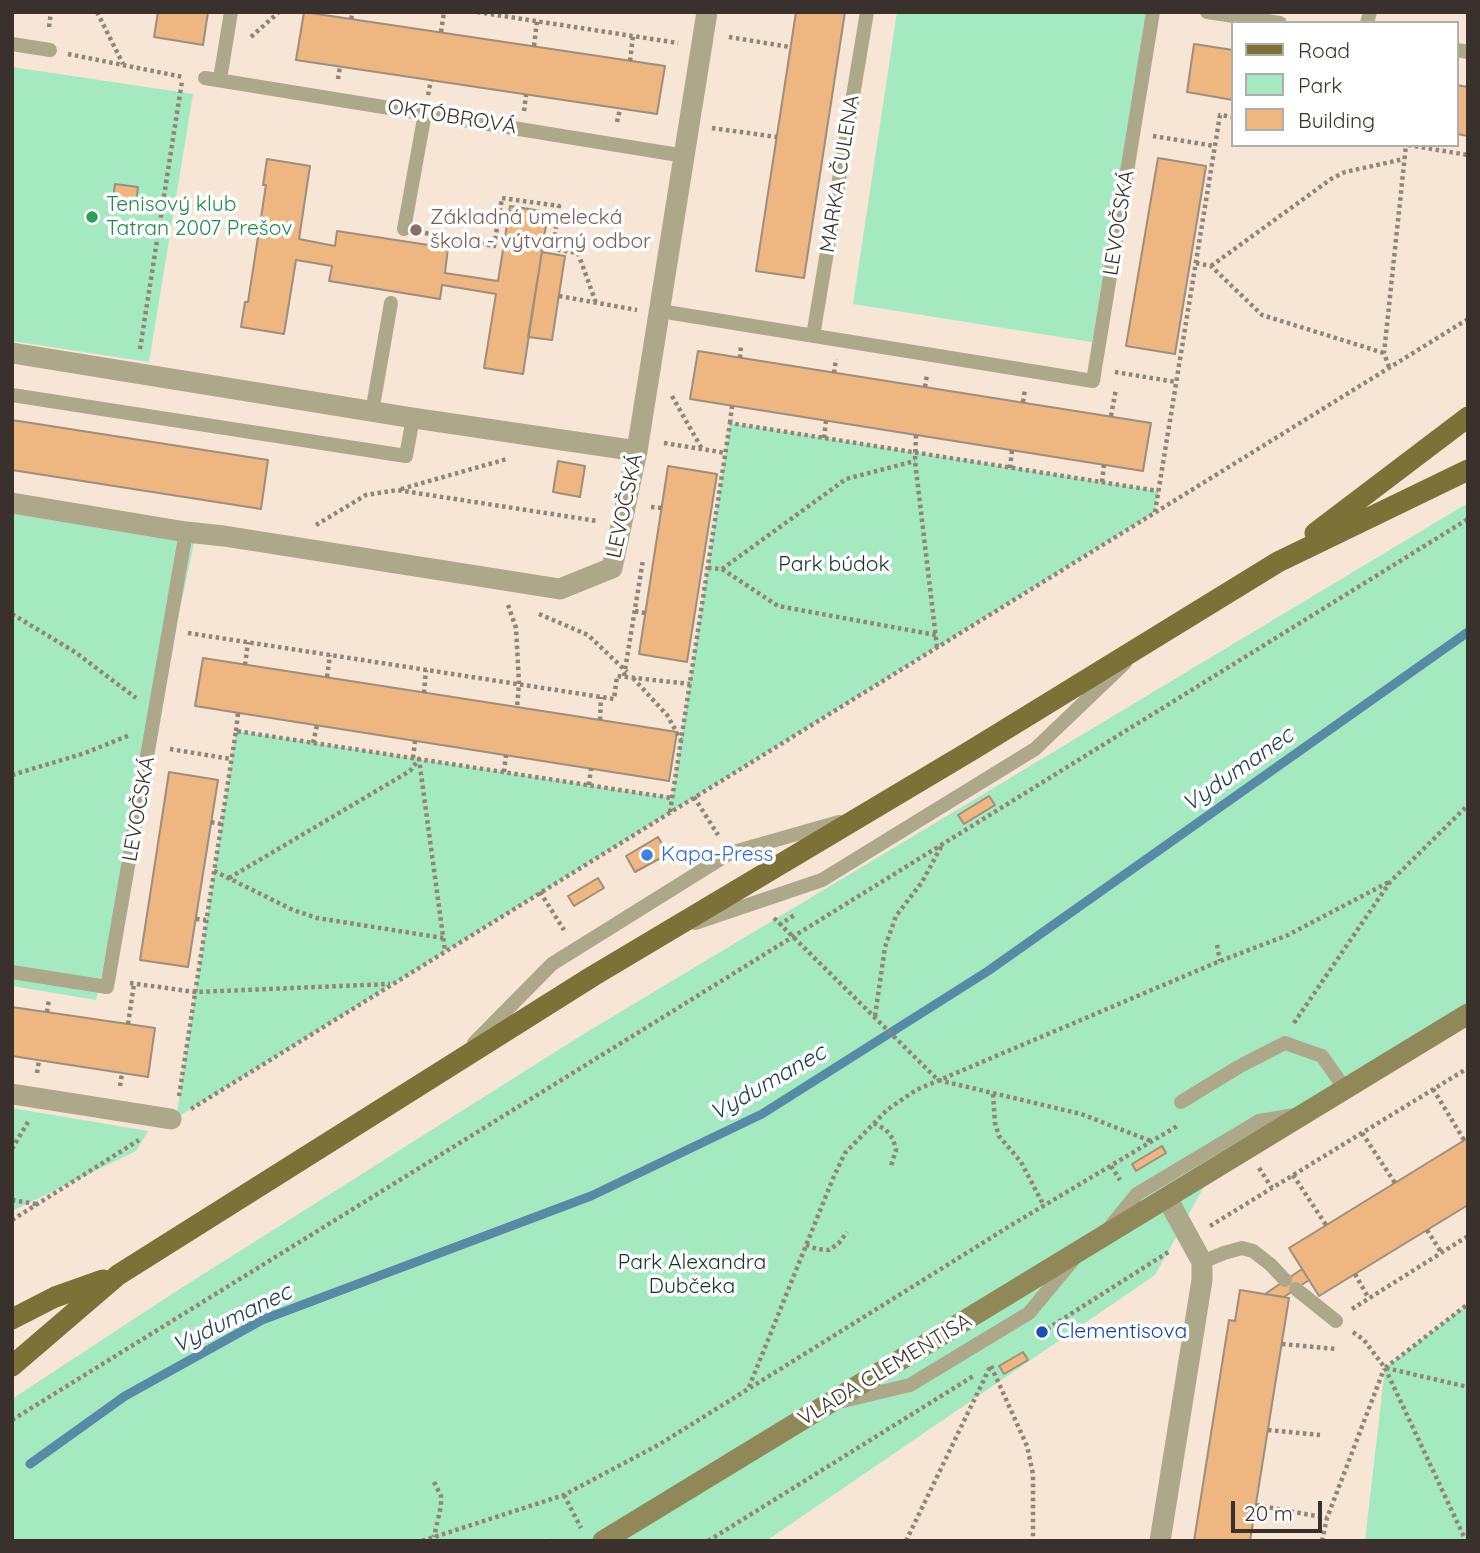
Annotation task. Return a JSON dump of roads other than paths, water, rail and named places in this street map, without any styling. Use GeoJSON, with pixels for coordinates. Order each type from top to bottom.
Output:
{"type":"FeatureCollection","features":[{"type":"Feature","properties":{"kind":"main road"},"geometry":{"type":"LineString","coordinates":[[12,1366],[118,1275],[455,1062],[1278,562],[1468,417]]}},
{"type":"Feature","properties":{"kind":"main road"},"geometry":{"type":"LineString","coordinates":[[1278,562],[1468,470]]}},
{"type":"Feature","properties":{"kind":"main road"},"geometry":{"type":"LineString","coordinates":[[12,1319],[55,1297],[118,1275]]}},
{"type":"Feature","properties":{"kind":"street"},"geometry":{"type":"LineString","coordinates":[[651,311],[685,156],[707,12]]}},
{"type":"Feature","properties":{"kind":"street","name":"LEVOČSKÁ"},"geometry":{"type":"LineString","coordinates":[[186,533],[282,545],[560,589],[612,568],[638,445],[651,311]]}},
{"type":"Feature","properties":{"kind":"street"},"geometry":{"type":"LineString","coordinates":[[12,353],[372,412],[638,445]]}},
{"type":"Feature","properties":{"kind":"street"},"geometry":{"type":"LineString","coordinates":[[12,503],[186,533]]}},
{"type":"Feature","properties":{"kind":"street","name":"VLADA CLEMENTISA"},"geometry":{"type":"LineString","coordinates":[[603,1541],[1468,1014]]}},
{"type":"Feature","properties":{"kind":"street"},"geometry":{"type":"LineString","coordinates":[[12,1094],[174,1119]]}},
{"type":"Feature","properties":{"kind":"street"},"geometry":{"type":"LineString","coordinates":[[1160,1541],[1202,1280],[1202,1262],[1167,1198]]}},
{"type":"Feature","properties":{"kind":"lane","name":"OKTÓBROVÁ"},"geometry":{"type":"LineString","coordinates":[[230,12],[212,79],[685,156]]}},
{"type":"Feature","properties":{"kind":"lane","name":"MARKA ČULENA"},"geometry":{"type":"LineString","coordinates":[[813,336],[867,12]]}},
{"type":"Feature","properties":{"kind":"lane","name":"LEVOČSKÁ"},"geometry":{"type":"LineString","coordinates":[[813,336],[1093,381],[1153,12]]}},
{"type":"Feature","properties":{"kind":"lane"},"geometry":{"type":"LineString","coordinates":[[1207,12],[1267,21]]}},
{"type":"Feature","properties":{"kind":"lane"},"geometry":{"type":"LineString","coordinates":[[12,44],[50,50]]}},
{"type":"Feature","properties":{"kind":"lane"},"geometry":{"type":"LineString","coordinates":[[404,229],[425,113]]}},
{"type":"Feature","properties":{"kind":"lane"},"geometry":{"type":"LineString","coordinates":[[372,412],[391,303]]}},
{"type":"Feature","properties":{"kind":"lane"},"geometry":{"type":"LineString","coordinates":[[651,311],[813,336]]}},
{"type":"Feature","properties":{"kind":"lane"},"geometry":{"type":"LineString","coordinates":[[12,395],[406,456],[414,418]]}},
{"type":"Feature","properties":{"kind":"lane","name":"LEVOČSKÁ"},"geometry":{"type":"LineString","coordinates":[[12,972],[107,987],[186,533]]}},
{"type":"Feature","properties":{"kind":"lane"},"geometry":{"type":"LineString","coordinates":[[668,932],[822,880],[1035,749],[1148,642]]}},
{"type":"Feature","properties":{"kind":"lane"},"geometry":{"type":"LineString","coordinates":[[455,1062],[552,964],[730,853],[864,815]]}},
{"type":"Feature","properties":{"kind":"lane"},"geometry":{"type":"LineString","coordinates":[[1181,1102],[1240,1066],[1285,1043],[1322,1056],[1345,1089]]}},
{"type":"Feature","properties":{"kind":"lane"},"geometry":{"type":"LineString","coordinates":[[1100,1239],[1137,1194],[1259,1121],[1306,1112]]}},
{"type":"Feature","properties":{"kind":"lane"},"geometry":{"type":"LineString","coordinates":[[1202,1262],[1224,1252],[1242,1248],[1253,1251],[1336,1321]]}},
{"type":"Feature","properties":{"kind":"waterway","name":"Vydumanec"},"geometry":{"type":"LineString","coordinates":[[30,1464],[125,1396],[262,1320],[591,1196],[762,1114],[988,971],[1468,632]]}},
{"type":"Feature","properties":{"kind":"place","name":"Tenisový klub Tatran 2007 Prešov"},"geometry":{"type":"Point","coordinates":[92,217]}},
{"type":"Feature","properties":{"kind":"place","name":"Základná umelecká škola - výtvarný odbor"},"geometry":{"type":"Point","coordinates":[416,230]}},
{"type":"Feature","properties":{"kind":"place","name":"Kapa-Press"},"geometry":{"type":"Point","coordinates":[647,855]}},
{"type":"Feature","properties":{"kind":"place","name":"Clementisova"},"geometry":{"type":"Point","coordinates":[1042,1332]}},
{"type":"Feature","properties":{"kind":"park label","name":"Park búdok"},"geometry":{"type":"Point","coordinates":[834,565]}},
{"type":"Feature","properties":{"kind":"park label","name":"Park Alexandra Dubčeka"},"geometry":{"type":"Point","coordinates":[692,1275]}}]}
